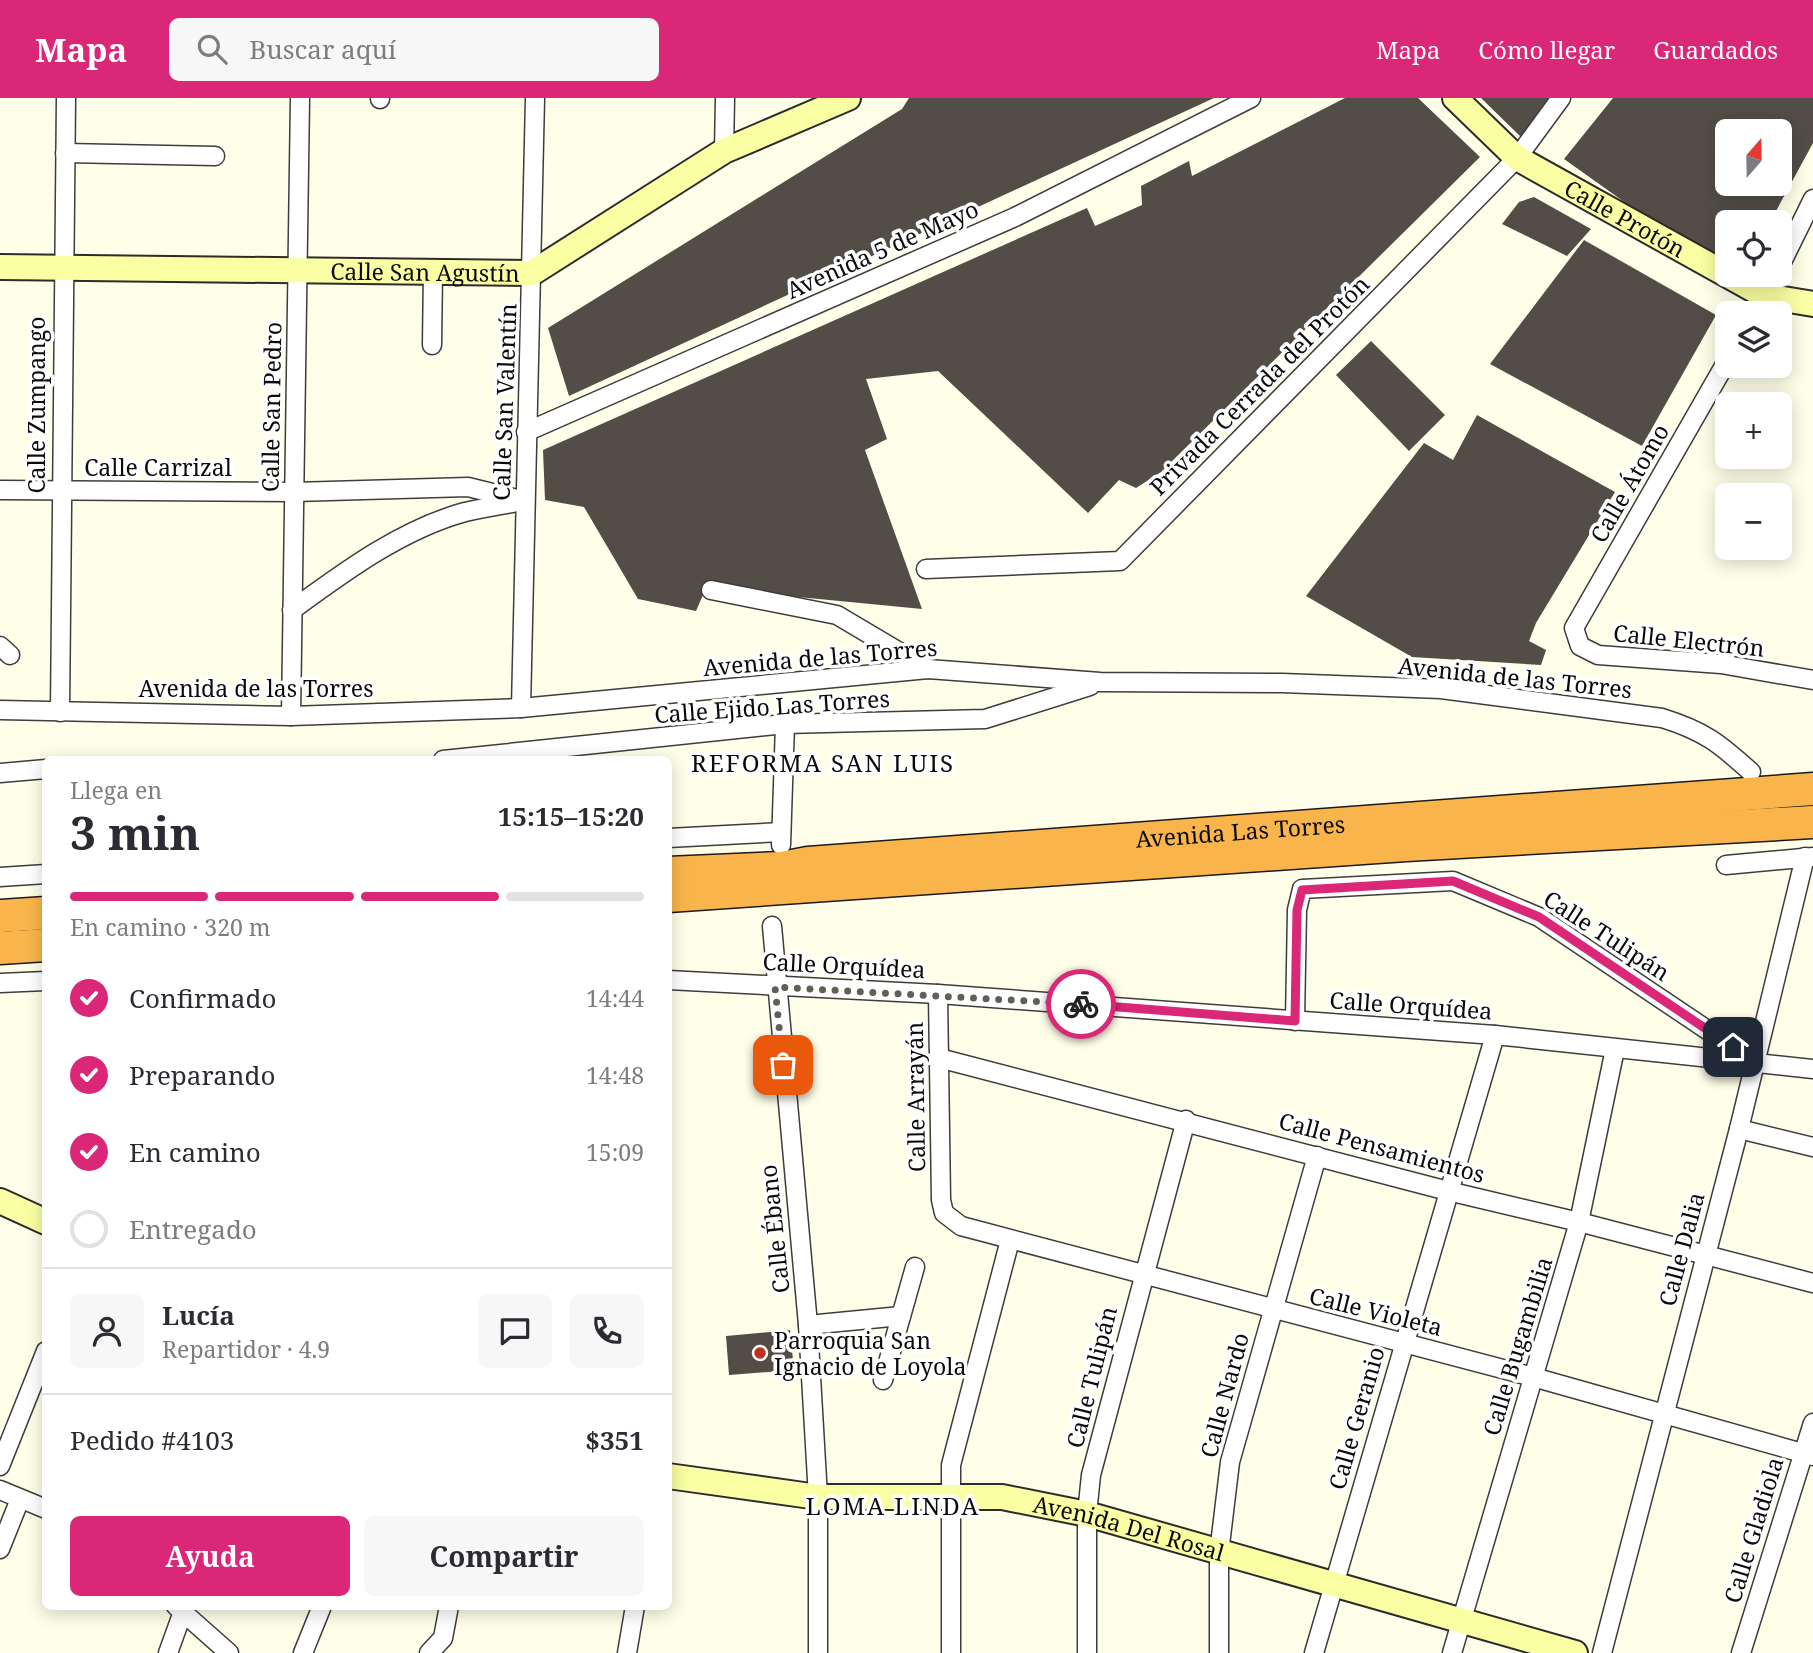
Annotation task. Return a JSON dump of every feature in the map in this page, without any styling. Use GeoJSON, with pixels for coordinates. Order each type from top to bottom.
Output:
{"type":"FeatureCollection","features":[{"type":"Feature","properties":{"kind":"highway"},"geometry":{"type":"LineString","coordinates":[[1470,812],[1513,790],[1751,772],[1802,772],[1813,775]]}},
{"type":"Feature","properties":{"kind":"highway","name":"Avenida Las Torres"},"geometry":{"type":"LineString","coordinates":[[672,873],[782,868],[808,863],[1470,812],[1813,789]]}},
{"type":"Feature","properties":{"kind":"highway","name":"Avenida Las Torres"},"geometry":{"type":"LineString","coordinates":[[672,896],[1392,846],[1813,822]]}},
{"type":"Feature","properties":{"kind":"highway"},"geometry":{"type":"LineString","coordinates":[[0,897],[42,894]]}},
{"type":"Feature","properties":{"kind":"highway"},"geometry":{"type":"LineString","coordinates":[[0,916],[42,912]]}},
{"type":"Feature","properties":{"kind":"highway"},"geometry":{"type":"LineString","coordinates":[[0,938],[42,934]]}},
{"type":"Feature","properties":{"kind":"highway"},"geometry":{"type":"LineString","coordinates":[[0,948],[42,945]]}},
{"type":"Feature","properties":{"kind":"street","name":"Calle Zumpango"},"geometry":{"type":"LineString","coordinates":[[60,712],[62,268],[66,98]]}},
{"type":"Feature","properties":{"kind":"street","name":"Calle San Pedro"},"geometry":{"type":"LineString","coordinates":[[290,716],[300,98]]}},
{"type":"Feature","properties":{"kind":"street","name":"Calle San Valentín"},"geometry":{"type":"LineString","coordinates":[[521,708],[534,98]]}},
{"type":"Feature","properties":{"kind":"street"},"geometry":{"type":"LineString","coordinates":[[724,150],[725,98]]}},
{"type":"Feature","properties":{"kind":"street","name":"Calle San Agustín"},"geometry":{"type":"LineString","coordinates":[[0,267],[298,268],[532,273],[724,150],[848,98]]}},
{"type":"Feature","properties":{"kind":"street","name":"Avenida 5 de Mayo"},"geometry":{"type":"LineString","coordinates":[[526,432],[1015,217],[1251,98]]}},
{"type":"Feature","properties":{"kind":"street","name":"Calle Protón"},"geometry":{"type":"LineString","coordinates":[[1455,98],[1517,158],[1765,295],[1813,304]]}},
{"type":"Feature","properties":{"kind":"street","name":"Privada Cerrada del Protón"},"geometry":{"type":"LineString","coordinates":[[926,569],[1120,561],[1517,158],[1561,98]]}},
{"type":"Feature","properties":{"kind":"street"},"geometry":{"type":"LineString","coordinates":[[65,153],[215,156]]}},
{"type":"Feature","properties":{"kind":"street"},"geometry":{"type":"LineString","coordinates":[[1792,242],[1813,199]]}},
{"type":"Feature","properties":{"kind":"street"},"geometry":{"type":"LineString","coordinates":[[432,345],[433,271]]}},
{"type":"Feature","properties":{"kind":"street","name":"Calle Átomo"},"geometry":{"type":"LineString","coordinates":[[1574,628],[1717,378]]}},
{"type":"Feature","properties":{"kind":"street","name":"Calle Carrizal"},"geometry":{"type":"LineString","coordinates":[[0,490],[294,492],[468,488],[525,500]]}},
{"type":"Feature","properties":{"kind":"street"},"geometry":{"type":"LineString","coordinates":[[292,610],[347,570],[403,538],[463,513],[525,500]]}},
{"type":"Feature","properties":{"kind":"street"},"geometry":{"type":"LineString","coordinates":[[710,590],[837,615],[928,670]]}},
{"type":"Feature","properties":{"kind":"street","name":"Calle Electrón"},"geometry":{"type":"LineString","coordinates":[[1574,628],[1580,646],[1598,655],[1721,664],[1813,680]]}},
{"type":"Feature","properties":{"kind":"street","name":"Avenida de las Torres"},"geometry":{"type":"LineString","coordinates":[[0,710],[290,716],[521,708],[928,670],[1100,682],[1282,683],[1441,689],[1662,718],[1689,727],[1718,742],[1751,772]]}},
{"type":"Feature","properties":{"kind":"street","name":"Calle Ejido Las Torres"},"geometry":{"type":"LineString","coordinates":[[481,756],[785,724],[985,719],[1100,682]]}},
{"type":"Feature","properties":{"kind":"street"},"geometry":{"type":"LineString","coordinates":[[672,838],[781,839],[785,724]]}},
{"type":"Feature","properties":{"kind":"street"},"geometry":{"type":"LineString","coordinates":[[0,773],[42,768]]}},
{"type":"Feature","properties":{"kind":"street"},"geometry":{"type":"LineString","coordinates":[[1726,865],[1809,857]]}},
{"type":"Feature","properties":{"kind":"street","name":"Calle Dalia"},"geometry":{"type":"LineString","coordinates":[[1602,1653],[1809,857]]}},
{"type":"Feature","properties":{"kind":"street"},"geometry":{"type":"LineString","coordinates":[[0,877],[42,874]]}},
{"type":"Feature","properties":{"kind":"street","name":"Calle Tulipán"},"geometry":{"type":"LineString","coordinates":[[1295,1021],[1297,910],[1302,890],[1453,881],[1539,917],[1755,1062]]}},
{"type":"Feature","properties":{"kind":"street","name":"Calle Ébano"},"geometry":{"type":"LineString","coordinates":[[772,926],[775,987],[808,1325],[818,1497],[818,1653]]}},
{"type":"Feature","properties":{"kind":"street","name":"Calle Orquídea"},"geometry":{"type":"LineString","coordinates":[[672,980],[938,994],[1495,1035],[1813,1069]]}},
{"type":"Feature","properties":{"kind":"street"},"geometry":{"type":"LineString","coordinates":[[0,983],[42,981]]}},
{"type":"Feature","properties":{"kind":"street","name":"Calle Arrayán"},"geometry":{"type":"LineString","coordinates":[[938,994],[941,1200]]}},
{"type":"Feature","properties":{"kind":"street","name":"Calle Geranio"},"geometry":{"type":"LineString","coordinates":[[1314,1653],[1495,1035]]}},
{"type":"Feature","properties":{"kind":"street","name":"Calle Bugambilia"},"geometry":{"type":"LineString","coordinates":[[1452,1653],[1579,1222],[1615,1049]]}},
{"type":"Feature","properties":{"kind":"street","name":"Calle Pensamientos"},"geometry":{"type":"LineString","coordinates":[[939,1058],[1813,1283]]}},
{"type":"Feature","properties":{"kind":"street","name":"Calle Tulipán"},"geometry":{"type":"LineString","coordinates":[[1087,1653],[1087,1514],[1096,1454],[1142,1275],[1186,1121]]}},
{"type":"Feature","properties":{"kind":"street"},"geometry":{"type":"LineString","coordinates":[[1739,1129],[1813,1147]]}},
{"type":"Feature","properties":{"kind":"street","name":"Calle Nardo"},"geometry":{"type":"LineString","coordinates":[[1219,1653],[1219,1553],[1230,1462],[1317,1156]]}},
{"type":"Feature","properties":{"kind":"street","name":"Calle Violeta"},"geometry":{"type":"LineString","coordinates":[[941,1200],[944,1213],[961,1226],[1533,1377],[1808,1455]]}},
{"type":"Feature","properties":{"kind":"street"},"geometry":{"type":"LineString","coordinates":[[0,1201],[42,1220]]}},
{"type":"Feature","properties":{"kind":"street"},"geometry":{"type":"LineString","coordinates":[[951,1653],[951,1465],[1010,1240]]}},
{"type":"Feature","properties":{"kind":"street"},"geometry":{"type":"LineString","coordinates":[[883,1380],[915,1267]]}},
{"type":"Feature","properties":{"kind":"street"},"geometry":{"type":"LineString","coordinates":[[808,1325],[901,1316]]}},
{"type":"Feature","properties":{"kind":"street"},"geometry":{"type":"LineString","coordinates":[[0,1466],[42,1361]]}},
{"type":"Feature","properties":{"kind":"street","name":"Calle Gladiola"},"geometry":{"type":"LineString","coordinates":[[1741,1653],[1808,1455],[1813,1423]]}},
{"type":"Feature","properties":{"kind":"street","name":"Avenida Del Rosal"},"geometry":{"type":"LineString","coordinates":[[672,1477],[818,1497],[1002,1497],[1087,1514],[1575,1653]]}},
{"type":"Feature","properties":{"kind":"street"},"geometry":{"type":"LineString","coordinates":[[0,1490],[42,1507]]}},
{"type":"Feature","properties":{"kind":"street"},"geometry":{"type":"LineString","coordinates":[[0,1549],[20,1499]]}},
{"type":"Feature","properties":{"kind":"street"},"geometry":{"type":"LineString","coordinates":[[168,1653],[180,1610]]}},
{"type":"Feature","properties":{"kind":"street"},"geometry":{"type":"LineString","coordinates":[[183,1610],[229,1653]]}},
{"type":"Feature","properties":{"kind":"street"},"geometry":{"type":"LineString","coordinates":[[303,1653],[320,1610]]}},
{"type":"Feature","properties":{"kind":"street"},"geometry":{"type":"LineString","coordinates":[[429,1652],[443,1638],[448,1610]]}},
{"type":"Feature","properties":{"kind":"street"},"geometry":{"type":"LineString","coordinates":[[627,1653],[634,1610]]}},
{"type":"Feature","properties":{"kind":"building"},"geometry":{"type":"Polygon","coordinates":[[[909,98],[1214,98],[569,396],[548,328],[902,109],[909,98]]]}},
{"type":"Feature","properties":{"kind":"building"},"geometry":{"type":"Polygon","coordinates":[[[1345,98],[1418,98],[1480,157],[1161,472],[1136,488],[1119,480],[1088,513],[938,371],[866,379],[887,439],[865,450],[922,609],[706,588],[696,611],[638,599],[584,507],[545,500],[543,450],[1087,208],[1095,226],[1142,205],[1141,186],[1189,161],[1192,176],[1345,98]]]}},
{"type":"Feature","properties":{"kind":"building"},"geometry":{"type":"Polygon","coordinates":[[[1481,98],[1554,98],[1523,139],[1481,98]]]}},
{"type":"Feature","properties":{"kind":"building"},"geometry":{"type":"Polygon","coordinates":[[[1613,98],[1813,98],[1813,143],[1792,182],[1792,119],[1715,119],[1715,196],[1784,196],[1777,210],[1715,210],[1715,255],[1637,211],[1564,159],[1613,98]]]}},
{"type":"Feature","properties":{"kind":"building"},"geometry":{"type":"Polygon","coordinates":[[[1534,197],[1591,229],[1567,256],[1502,224],[1519,202],[1534,197]]]}},
{"type":"Feature","properties":{"kind":"building"},"geometry":{"type":"Polygon","coordinates":[[[1584,240],[1715,314],[1642,446],[1490,364],[1584,240]]]}},
{"type":"Feature","properties":{"kind":"building"},"geometry":{"type":"Polygon","coordinates":[[[1371,341],[1445,415],[1409,451],[1336,375],[1371,341]]]}},
{"type":"Feature","properties":{"kind":"building"},"geometry":{"type":"Polygon","coordinates":[[[1477,415],[1615,492],[1536,623],[1529,641],[1546,650],[1541,665],[1412,657],[1306,596],[1424,443],[1453,460],[1477,415]]]}},
{"type":"Feature","properties":{"kind":"building","name":"Parroquia San Ignacio de Loyola"},"geometry":{"type":"Polygon","coordinates":[[[790,1330],[794,1370],[729,1375],[726,1336],[790,1330]]]}},
{"type":"Feature","properties":{"kind":"way so far"},"geometry":{"type":"LineString","coordinates":[[783,1065],[775,987],[1081,1004]]}},
{"type":"Feature","properties":{"kind":"place","name":"Parroquia San Ignacio de Loyola"},"geometry":{"type":"Point","coordinates":[760,1353]}},
{"type":"Feature","properties":{"kind":"district","name":"REFORMA SAN LUIS"},"geometry":{"type":"Point","coordinates":[823,762]}},
{"type":"Feature","properties":{"kind":"district","name":"LOMA LINDA"},"geometry":{"type":"Point","coordinates":[893,1505]}},
{"type":"Feature","properties":{"kind":"route"},"geometry":{"type":"LineString","coordinates":[[1081,1004],[1295,1021],[1297,910],[1298,896],[1302,890],[1308,887],[1453,881],[1539,917],[1733,1047]]}}]}
